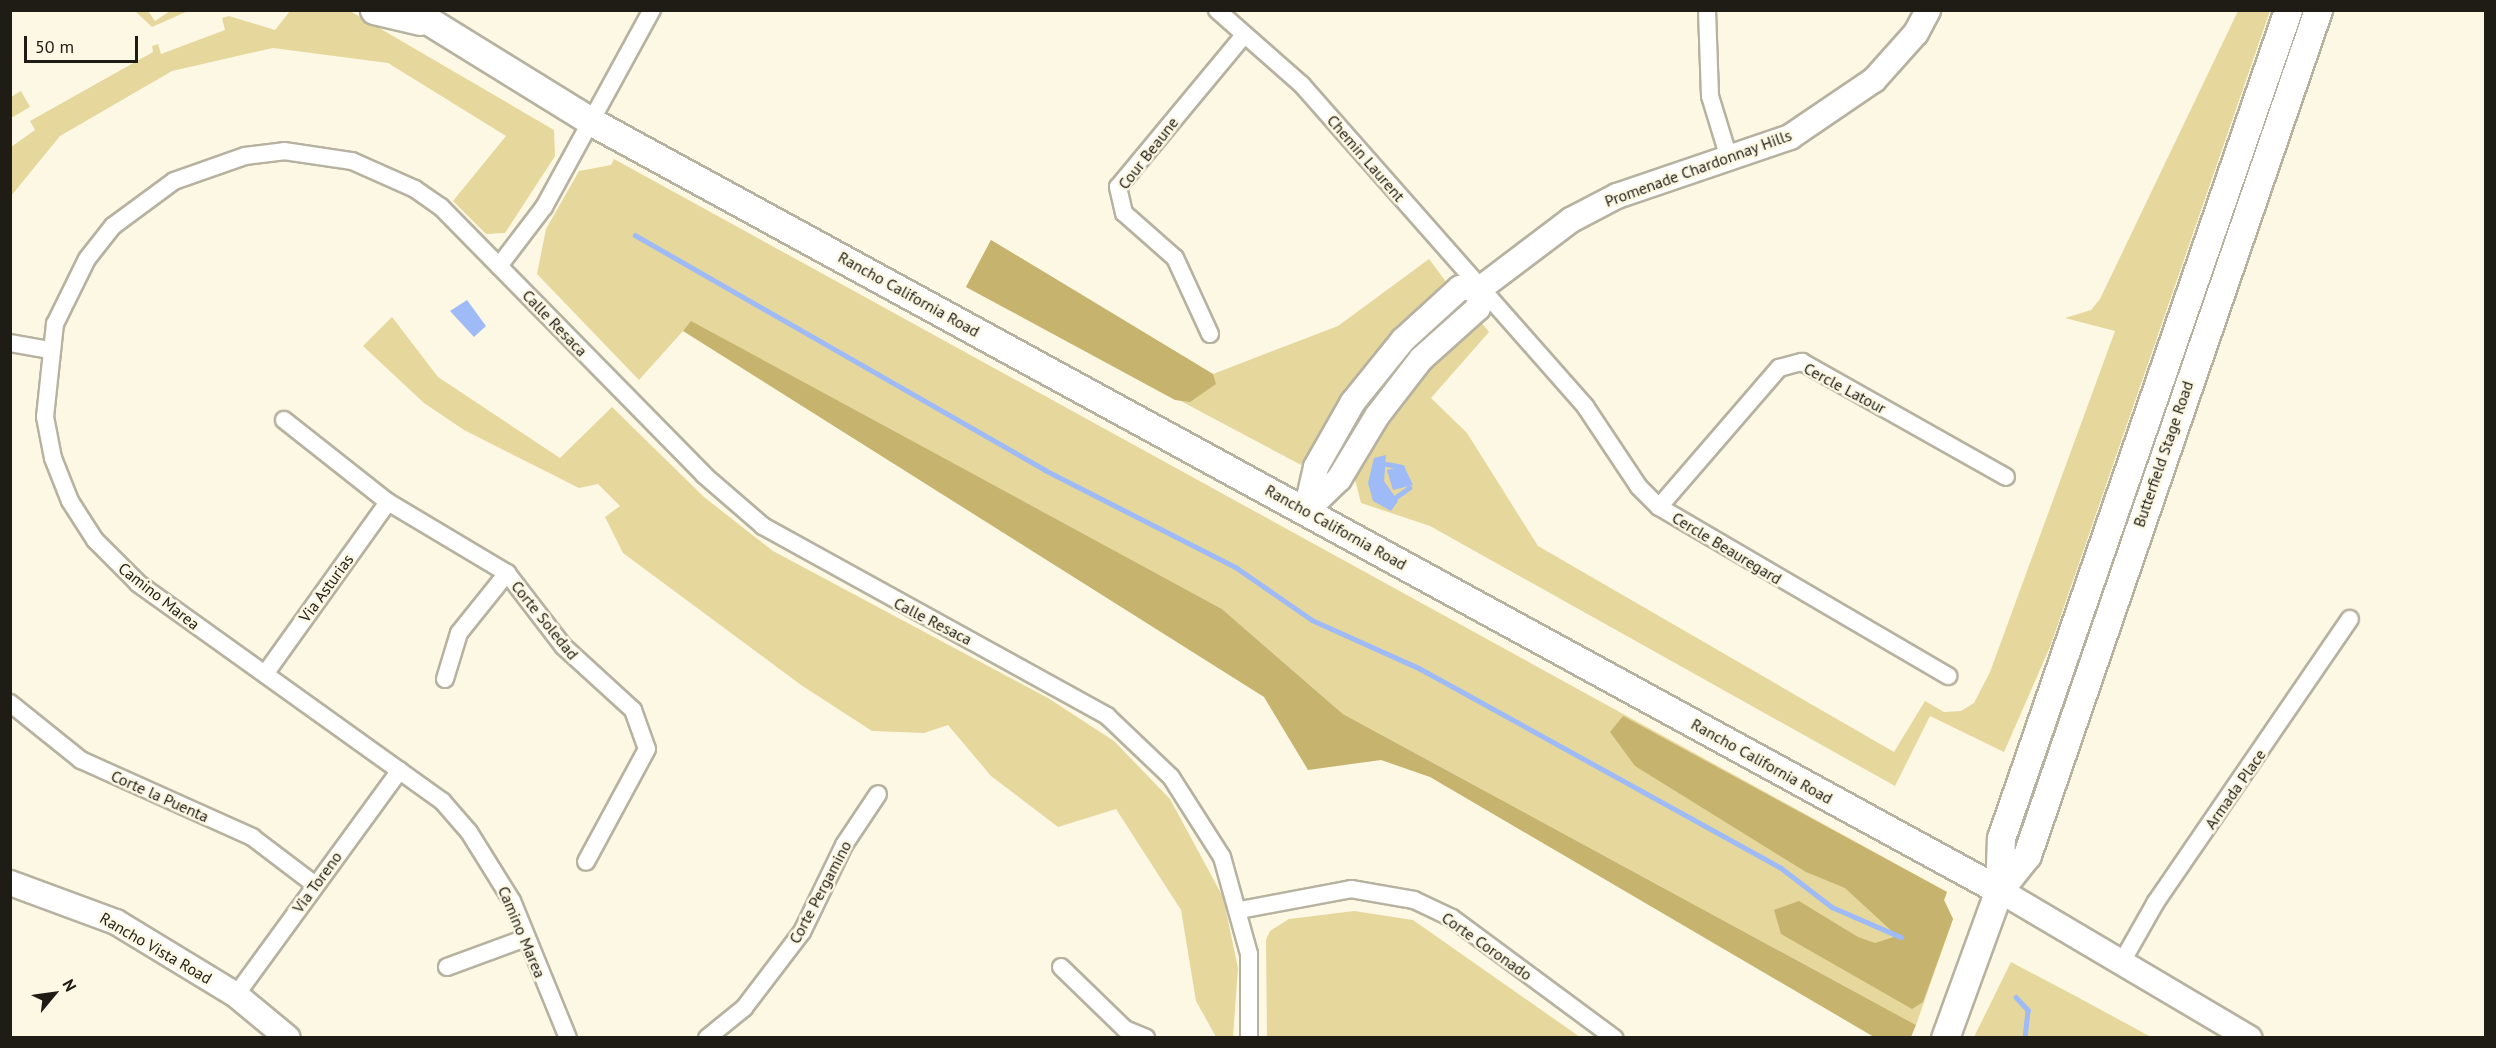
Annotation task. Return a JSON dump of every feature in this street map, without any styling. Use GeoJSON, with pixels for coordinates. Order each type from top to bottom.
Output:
{"type":"FeatureCollection","features":[{"type":"Feature","properties":{"kind":"main road","name":"Rancho California Road"},"geometry":{"type":"LineString","coordinates":[[374,10],[415,16],[592,122],[1999,890]]}},
{"type":"Feature","properties":{"kind":"main road","name":"Butterfield Stage Road"},"geometry":{"type":"LineString","coordinates":[[1945,1038],[1999,890],[2001,838],[2288,10]]}},
{"type":"Feature","properties":{"kind":"main road","name":"Butterfield Stage Road"},"geometry":{"type":"LineString","coordinates":[[1999,890],[2027,855],[2318,10]]}},
{"type":"Feature","properties":{"kind":"street"},"geometry":{"type":"LineString","coordinates":[[499,266],[544,207],[652,10]]}},
{"type":"Feature","properties":{"kind":"street","name":"Chemin Laurent"},"geometry":{"type":"LineString","coordinates":[[1217,10],[1302,85],[1481,288]]}},
{"type":"Feature","properties":{"kind":"street"},"geometry":{"type":"LineString","coordinates":[[1707,10],[1710,96],[1729,158]]}},
{"type":"Feature","properties":{"kind":"street","name":"Promenade Chardonnay Hills"},"geometry":{"type":"LineString","coordinates":[[1481,288],[1571,220],[1617,196],[1790,136],[1874,80],[1916,33],[1928,10]]}},
{"type":"Feature","properties":{"kind":"street","name":"Cour Beaune"},"geometry":{"type":"LineString","coordinates":[[1210,334],[1174,258],[1124,213],[1118,187],[1244,35]]}},
{"type":"Feature","properties":{"kind":"street","name":"Camino Marea"},"geometry":{"type":"LineString","coordinates":[[499,266],[441,207],[385,173],[318,154],[244,156],[174,181],[113,226],[65,298],[50,350],[45,417],[53,458],[70,501],[95,540],[138,583],[442,801],[469,832],[512,901],[568,1038]]}},
{"type":"Feature","properties":{"kind":"street","name":"Calle Resaca"},"geometry":{"type":"LineString","coordinates":[[499,266],[704,476],[763,526],[822,563],[1063,688],[1146,749],[1192,806],[1222,857],[1240,910],[1249,954],[1249,1038]]}},
{"type":"Feature","properties":{"kind":"street"},"geometry":{"type":"LineString","coordinates":[[1306,511],[1339,479],[1377,416],[1421,359],[1478,308],[1481,288]]}},
{"type":"Feature","properties":{"kind":"street","name":"Cercle Beauregard"},"geometry":{"type":"LineString","coordinates":[[1481,288],[1585,406],[1639,487],[1659,507],[1948,676]]}},
{"type":"Feature","properties":{"kind":"street"},"geometry":{"type":"LineString","coordinates":[[10,343],[50,350]]}},
{"type":"Feature","properties":{"kind":"street","name":"Cercle Latour"},"geometry":{"type":"LineString","coordinates":[[1659,507],[1779,368],[1802,362],[2006,477]]}},
{"type":"Feature","properties":{"kind":"street","name":"Corte Soledad"},"geometry":{"type":"LineString","coordinates":[[284,420],[388,501],[507,573],[563,646],[633,710],[647,749],[586,862]]}},
{"type":"Feature","properties":{"kind":"street","name":"Via Asturias"},"geometry":{"type":"LineString","coordinates":[[265,674],[388,501]]}},
{"type":"Feature","properties":{"kind":"street"},"geometry":{"type":"LineString","coordinates":[[445,679],[459,633],[507,573]]}},
{"type":"Feature","properties":{"kind":"street","name":"Armada Place"},"geometry":{"type":"LineString","coordinates":[[2123,960],[2156,902],[2350,620]]}},
{"type":"Feature","properties":{"kind":"street","name":"Corte la Puenta"},"geometry":{"type":"LineString","coordinates":[[10,703],[81,760],[252,837],[314,884]]}},
{"type":"Feature","properties":{"kind":"street","name":"Via Toreno"},"geometry":{"type":"LineString","coordinates":[[236,995],[314,884],[400,770]]}},
{"type":"Feature","properties":{"kind":"street","name":"Corte Pergamino"},"geometry":{"type":"LineString","coordinates":[[707,1038],[744,1008],[802,932],[844,845],[878,794]]}},
{"type":"Feature","properties":{"kind":"street","name":"Rancho Vista Road"},"geometry":{"type":"LineString","coordinates":[[10,883],[116,922],[236,995],[288,1038]]}},
{"type":"Feature","properties":{"kind":"street","name":"Corte Coronado"},"geometry":{"type":"LineString","coordinates":[[1240,910],[1351,889],[1414,900],[1452,918],[1614,1038]]}},
{"type":"Feature","properties":{"kind":"street","name":"Rancho California Road"},"geometry":{"type":"LineString","coordinates":[[1999,890],[2123,960],[2249,1038]]}},
{"type":"Feature","properties":{"kind":"street"},"geometry":{"type":"LineString","coordinates":[[447,967],[526,938]]}},
{"type":"Feature","properties":{"kind":"street"},"geometry":{"type":"LineString","coordinates":[[1061,967],[1125,1029],[1146,1038]]}},
{"type":"Feature","properties":{"kind":"shaded area"},"geometry":{"type":"Polygon","coordinates":[[[135,11],[148,11],[155,21],[170,11],[188,11],[152,27],[135,11]]]}},
{"type":"Feature","properties":{"kind":"shaded area"},"geometry":{"type":"Polygon","coordinates":[[[290,11],[350,11],[554,130],[555,156],[505,233],[486,234],[453,201],[506,136],[388,63],[273,48],[172,71],[60,136],[11,196],[11,147],[35,130],[30,121],[153,52],[152,46],[158,44],[161,54],[225,30],[222,18],[229,16],[275,30],[290,11]]]}},
{"type":"Feature","properties":{"kind":"shaded area"},"geometry":{"type":"Polygon","coordinates":[[[2238,11],[2270,11],[2050,647],[2004,752],[1930,716],[1895,786],[1430,526],[1361,503],[1354,476],[1386,423],[1428,368],[1481,322],[1489,332],[1431,398],[1467,433],[1538,546],[1894,752],[1925,701],[1944,712],[1961,711],[1974,703],[1990,672],[2115,331],[2065,318],[2091,310],[2100,299],[2238,11]]]}},
{"type":"Feature","properties":{"kind":"shaded area"},"geometry":{"type":"Polygon","coordinates":[[[21,91],[30,107],[11,118],[11,97],[21,91]]]}},
{"type":"Feature","properties":{"kind":"shaded area"},"geometry":{"type":"Polygon","coordinates":[[[614,159],[1947,892],[1944,900],[1953,919],[1916,1025],[1343,714],[1222,609],[691,322],[639,380],[537,274],[546,229],[579,171],[611,165],[614,159]]]}},
{"type":"Feature","properties":{"kind":"shaded area"},"geometry":{"type":"Polygon","coordinates":[[[991,240],[1213,374],[1338,326],[1429,259],[1450,287],[1314,459],[1301,465],[966,287],[991,240]]]}},
{"type":"Feature","properties":{"kind":"shaded area"},"geometry":{"type":"Polygon","coordinates":[[[991,240],[1213,374],[1216,384],[1190,402],[1175,400],[966,287],[991,240]]]}},
{"type":"Feature","properties":{"kind":"shaded area"},"geometry":{"type":"Polygon","coordinates":[[[1457,305],[1460,309],[1336,460],[1379,379],[1457,305]]]}},
{"type":"Feature","properties":{"kind":"shaded area"},"geometry":{"type":"Polygon","coordinates":[[[392,317],[438,377],[560,458],[612,407],[704,497],[773,551],[1048,698],[1114,741],[1170,799],[1223,897],[1238,968],[1233,1037],[1216,1037],[1196,1001],[1181,910],[1116,809],[1058,827],[991,776],[948,725],[924,733],[872,731],[801,685],[623,553],[605,517],[620,506],[598,484],[579,488],[464,430],[424,403],[363,346],[392,317]]]}},
{"type":"Feature","properties":{"kind":"shaded area"},"geometry":{"type":"Polygon","coordinates":[[[691,321],[1222,609],[1343,714],[1916,1025],[1911,1037],[1874,1037],[1430,777],[1381,760],[1308,770],[1264,697],[683,331],[691,321]]]}},
{"type":"Feature","properties":{"kind":"shaded area"},"geometry":{"type":"Polygon","coordinates":[[[1623,716],[1947,892],[1944,900],[1953,919],[1923,1002],[1912,1009],[1781,934],[1774,910],[1799,901],[1858,937],[1875,943],[1897,936],[1845,888],[1806,872],[1635,766],[1610,732],[1623,716]]]}},
{"type":"Feature","properties":{"kind":"shaded area"},"geometry":{"type":"Polygon","coordinates":[[[1354,911],[1413,920],[1580,1037],[1267,1037],[1266,940],[1270,931],[1289,919],[1354,911]]]}},
{"type":"Feature","properties":{"kind":"shaded area"},"geometry":{"type":"Polygon","coordinates":[[[2011,962],[2081,999],[2151,1037],[1974,1037],[2011,962]]]}},
{"type":"Feature","properties":{"kind":"water"},"geometry":{"type":"Polygon","coordinates":[[[467,300],[486,326],[474,337],[450,311],[467,300]]]}},
{"type":"Feature","properties":{"kind":"water"},"geometry":{"type":"Polygon","coordinates":[[[1386,455],[1384,481],[1398,501],[1391,511],[1373,501],[1368,483],[1374,458],[1386,455]]]}},
{"type":"Feature","properties":{"kind":"water"},"geometry":{"type":"Polygon","coordinates":[[[1404,466],[1413,485],[1393,490],[1387,470],[1404,466]]]}},
{"type":"Feature","properties":{"kind":"waterway"},"geometry":{"type":"LineString","coordinates":[[635,235],[1045,470],[1237,568],[1312,620],[1419,668],[1780,867],[1832,907],[1901,937]]}},
{"type":"Feature","properties":{"kind":"waterway"},"geometry":{"type":"LineString","coordinates":[[1387,464],[1402,467]]}},
{"type":"Feature","properties":{"kind":"waterway"},"geometry":{"type":"LineString","coordinates":[[1396,497],[1409,488]]}},
{"type":"Feature","properties":{"kind":"waterway"},"geometry":{"type":"LineString","coordinates":[[2016,997],[2028,1010],[2025,1038]]}}]}
